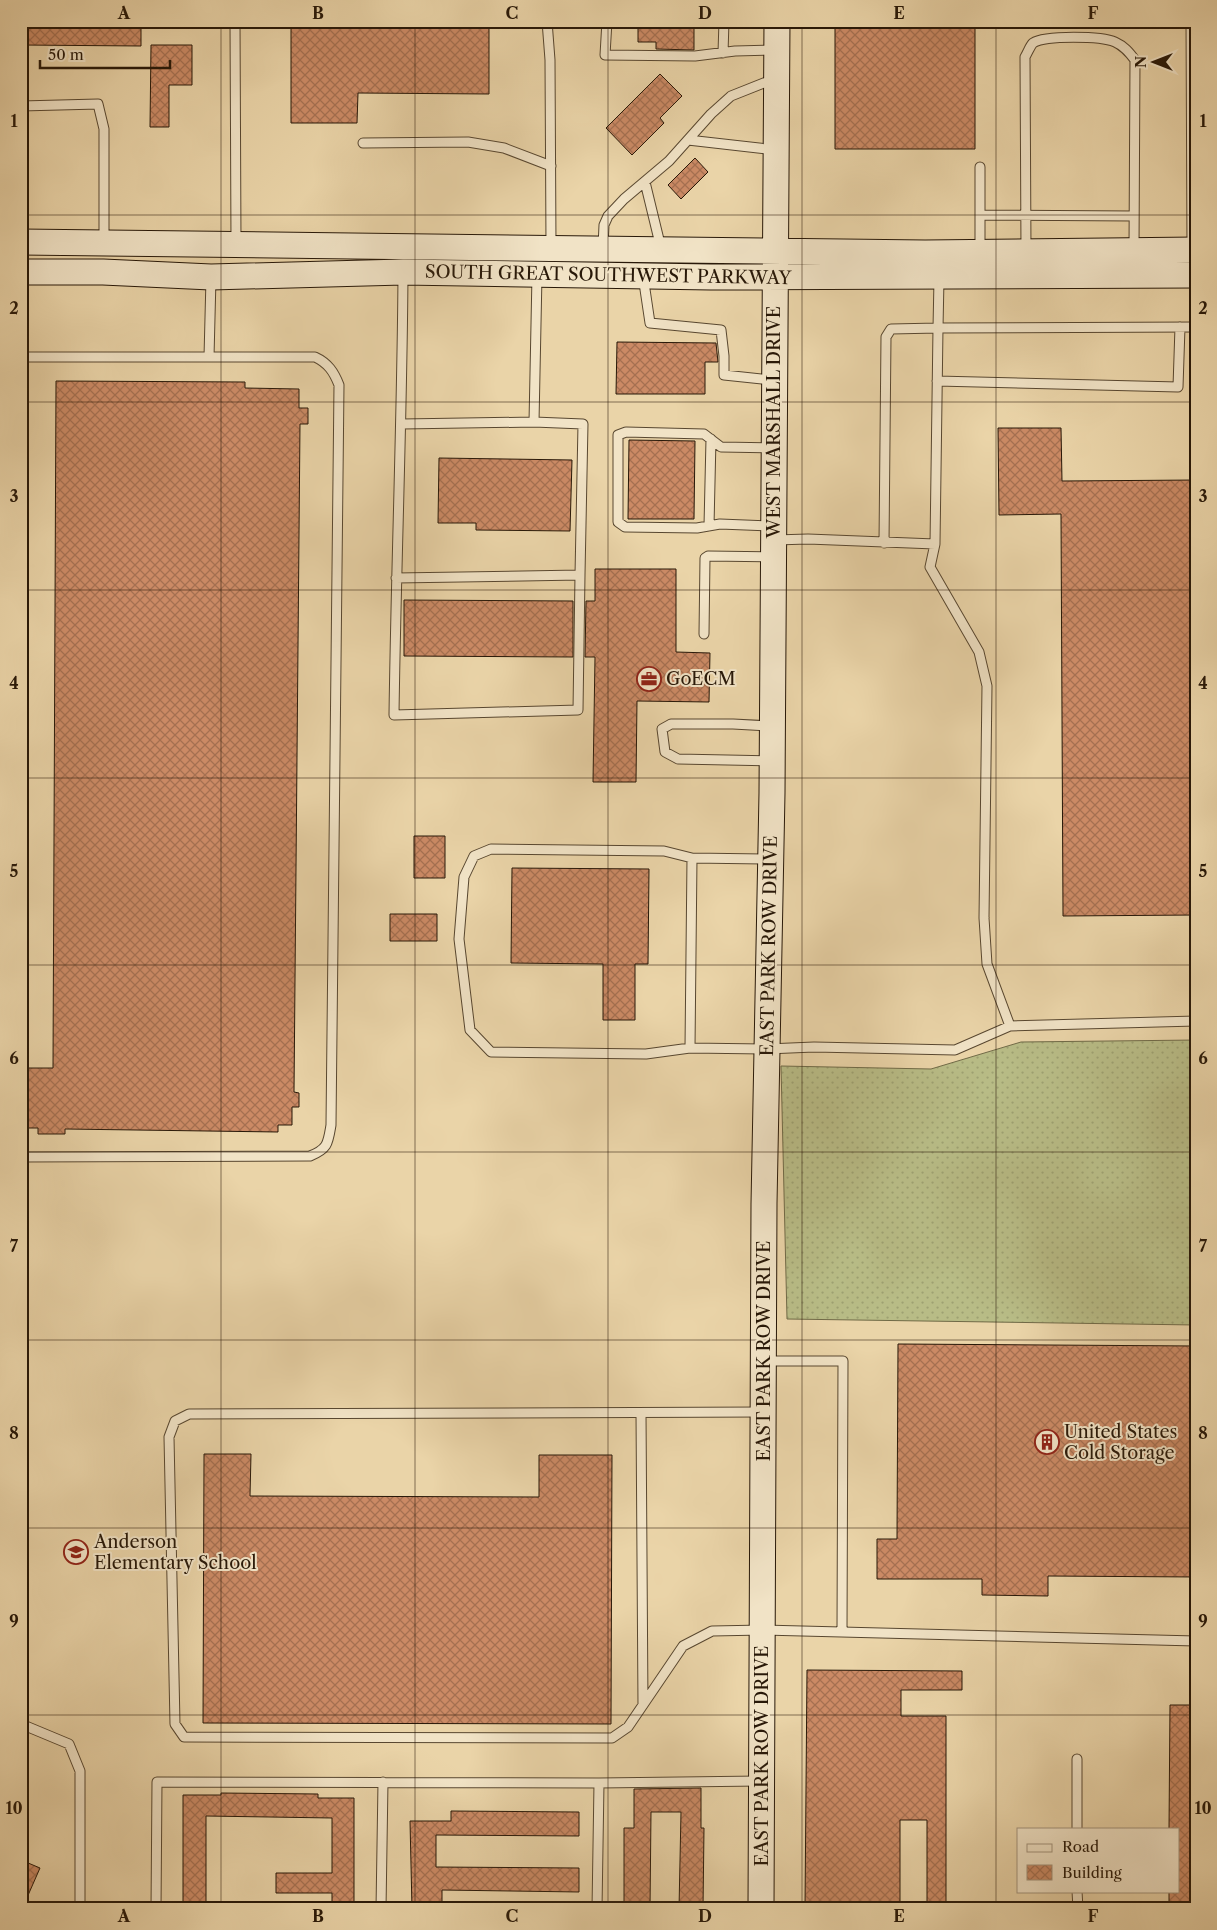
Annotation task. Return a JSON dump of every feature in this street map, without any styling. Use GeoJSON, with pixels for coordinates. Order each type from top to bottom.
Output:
{"type":"FeatureCollection","features":[{"type":"Feature","properties":{"kind":"main road","name":"WEST MARSHALL DRIVE"},"geometry":{"type":"LineString","coordinates":[[772,793],[777,21]]}},
{"type":"Feature","properties":{"kind":"main road","name":"SOUTH GREAT SOUTHWEST PARKWAY"},"geometry":{"type":"LineString","coordinates":[[21,242],[236,245],[537,274],[775,277],[1196,275]]}},
{"type":"Feature","properties":{"kind":"main road"},"geometry":{"type":"LineString","coordinates":[[103,272],[104,244]]}},
{"type":"Feature","properties":{"kind":"main road","name":"SOUTH GREAT SOUTHWEST PARKWAY"},"geometry":{"type":"LineString","coordinates":[[21,272],[103,272],[211,277],[551,249],[980,252],[1194,250]]}},
{"type":"Feature","properties":{"kind":"main road","name":"EAST PARK ROW DRIVE"},"geometry":{"type":"LineString","coordinates":[[761,1909],[767,1049],[772,793]]}},
{"type":"Feature","properties":{"kind":"lane"},"geometry":{"type":"LineString","coordinates":[[235,21],[236,245]]}},
{"type":"Feature","properties":{"kind":"lane"},"geometry":{"type":"LineString","coordinates":[[547,21],[550,60],[551,249]]}},
{"type":"Feature","properties":{"kind":"lane"},"geometry":{"type":"LineString","coordinates":[[607,21],[605,55],[695,56],[776,50]]}},
{"type":"Feature","properties":{"kind":"lane"},"geometry":{"type":"LineString","coordinates":[[723,53],[724,21]]}},
{"type":"Feature","properties":{"kind":"lane"},"geometry":{"type":"LineString","coordinates":[[1191,21],[1194,250]]}},
{"type":"Feature","properties":{"kind":"lane"},"geometry":{"type":"LineString","coordinates":[[1026,252],[1026,56],[1032,44],[1042,39],[1096,37],[1114,41],[1126,48],[1135,60],[1134,251]]}},
{"type":"Feature","properties":{"kind":"lane"},"geometry":{"type":"LineString","coordinates":[[603,250],[604,225],[608,216],[669,161],[710,114],[731,96],[776,78]]}},
{"type":"Feature","properties":{"kind":"lane"},"geometry":{"type":"LineString","coordinates":[[21,106],[98,104],[104,129],[104,244]]}},
{"type":"Feature","properties":{"kind":"lane"},"geometry":{"type":"LineString","coordinates":[[688,140],[776,150]]}},
{"type":"Feature","properties":{"kind":"lane"},"geometry":{"type":"LineString","coordinates":[[363,143],[468,142],[504,148],[551,166]]}},
{"type":"Feature","properties":{"kind":"lane"},"geometry":{"type":"LineString","coordinates":[[980,168],[980,252]]}},
{"type":"Feature","properties":{"kind":"lane"},"geometry":{"type":"LineString","coordinates":[[645,182],[661,250]]}},
{"type":"Feature","properties":{"kind":"lane"},"geometry":{"type":"LineString","coordinates":[[980,215],[1134,216]]}},
{"type":"Feature","properties":{"kind":"lane"},"geometry":{"type":"LineString","coordinates":[[402,424],[534,422],[583,424],[578,710],[394,716],[396,578],[402,424],[403,260]]}},
{"type":"Feature","properties":{"kind":"lane"},"geometry":{"type":"LineString","coordinates":[[534,422],[537,274]]}},
{"type":"Feature","properties":{"kind":"lane"},"geometry":{"type":"LineString","coordinates":[[643,276],[650,324],[721,330],[724,375],[774,380]]}},
{"type":"Feature","properties":{"kind":"lane"},"geometry":{"type":"LineString","coordinates":[[939,276],[935,544],[930,567],[979,652],[987,686],[984,918],[988,964],[1010,1026]]}},
{"type":"Feature","properties":{"kind":"lane"},"geometry":{"type":"LineString","coordinates":[[209,357],[211,277]]}},
{"type":"Feature","properties":{"kind":"lane"},"geometry":{"type":"LineString","coordinates":[[937,381],[1178,387],[1180,327]]}},
{"type":"Feature","properties":{"kind":"lane"},"geometry":{"type":"LineString","coordinates":[[884,543],[886,337],[891,328],[1196,327]]}},
{"type":"Feature","properties":{"kind":"lane"},"geometry":{"type":"LineString","coordinates":[[21,357],[315,357],[324,362],[334,372],[339,386],[332,1126],[328,1143],[320,1152],[310,1156],[21,1157]]}},
{"type":"Feature","properties":{"kind":"lane"},"geometry":{"type":"LineString","coordinates":[[773,541],[720,524],[697,528],[625,527],[618,522],[618,435],[626,432],[704,434],[721,447],[774,448]]}},
{"type":"Feature","properties":{"kind":"lane"},"geometry":{"type":"LineString","coordinates":[[709,526],[710,439]]}},
{"type":"Feature","properties":{"kind":"lane"},"geometry":{"type":"LineString","coordinates":[[704,634],[705,558],[708,556],[773,541],[808,538],[935,544]]}},
{"type":"Feature","properties":{"kind":"lane"},"geometry":{"type":"LineString","coordinates":[[396,578],[580,575]]}},
{"type":"Feature","properties":{"kind":"lane"},"geometry":{"type":"LineString","coordinates":[[772,726],[671,724],[662,729],[665,752],[670,756],[678,758],[772,761]]}},
{"type":"Feature","properties":{"kind":"lane"},"geometry":{"type":"LineString","coordinates":[[770,859],[692,858],[664,852],[492,849],[474,856],[464,876],[459,939],[470,1030],[491,1052],[646,1054],[690,1048],[767,1049],[814,1047],[955,1050],[1010,1026],[1196,1020]]}},
{"type":"Feature","properties":{"kind":"lane"},"geometry":{"type":"LineString","coordinates":[[690,1048],[692,858]]}},
{"type":"Feature","properties":{"kind":"lane"},"geometry":{"type":"LineString","coordinates":[[764,1361],[843,1361],[842,1632]]}},
{"type":"Feature","properties":{"kind":"lane"},"geometry":{"type":"LineString","coordinates":[[764,1412],[189,1414],[174,1421],[169,1437],[174,1724],[184,1737],[612,1738],[628,1728],[683,1646],[712,1631],[763,1630],[1196,1641]]}},
{"type":"Feature","properties":{"kind":"lane"},"geometry":{"type":"LineString","coordinates":[[642,1413],[643,1705]]}},
{"type":"Feature","properties":{"kind":"lane"},"geometry":{"type":"LineString","coordinates":[[21,1724],[69,1744],[80,1772],[80,1909]]}},
{"type":"Feature","properties":{"kind":"lane"},"geometry":{"type":"LineString","coordinates":[[1077,1759],[1077,1828]]}},
{"type":"Feature","properties":{"kind":"lane"},"geometry":{"type":"LineString","coordinates":[[156,1909],[157,1782],[599,1783],[762,1781]]}},
{"type":"Feature","properties":{"kind":"lane"},"geometry":{"type":"LineString","coordinates":[[381,1909],[383,1782]]}},
{"type":"Feature","properties":{"kind":"lane"},"geometry":{"type":"LineString","coordinates":[[597,1909],[599,1783]]}},
{"type":"Feature","properties":{"kind":"lane"},"geometry":{"type":"LineString","coordinates":[[1078,1892],[1078,1909]]}},
{"type":"Feature","properties":{"kind":"green space"},"geometry":{"type":"Polygon","coordinates":[[[1196,1040],[1196,1325],[787,1319],[781,1066],[931,1069],[1021,1042],[1196,1040]]]}},
{"type":"Feature","properties":{"kind":"building"},"geometry":{"type":"Polygon","coordinates":[[[21,21],[141,21],[141,46],[21,45],[21,21]]]}},
{"type":"Feature","properties":{"kind":"building"},"geometry":{"type":"Polygon","coordinates":[[[291,21],[489,21],[489,94],[358,93],[357,123],[291,123],[291,21]]]}},
{"type":"Feature","properties":{"kind":"building"},"geometry":{"type":"Polygon","coordinates":[[[638,21],[694,21],[694,50],[656,49],[656,42],[638,42],[638,21]]]}},
{"type":"Feature","properties":{"kind":"building"},"geometry":{"type":"Polygon","coordinates":[[[835,21],[975,21],[975,149],[835,149],[835,21]]]}},
{"type":"Feature","properties":{"kind":"building"},"geometry":{"type":"Polygon","coordinates":[[[151,45],[192,45],[192,85],[169,85],[169,127],[150,127],[151,45]]]}},
{"type":"Feature","properties":{"kind":"building"},"geometry":{"type":"Polygon","coordinates":[[[660,74],[682,96],[660,118],[664,123],[632,155],[606,128],[660,74]]]}},
{"type":"Feature","properties":{"kind":"building"},"geometry":{"type":"Polygon","coordinates":[[[695,158],[708,172],[681,199],[668,185],[695,158]]]}},
{"type":"Feature","properties":{"kind":"building"},"geometry":{"type":"Polygon","coordinates":[[[617,342],[716,343],[718,362],[705,362],[705,394],[616,394],[617,342]]]}},
{"type":"Feature","properties":{"kind":"building"},"geometry":{"type":"Polygon","coordinates":[[[56,381],[245,382],[245,388],[299,389],[299,408],[308,408],[308,424],[300,424],[294,1092],[299,1093],[299,1107],[292,1107],[292,1125],[278,1125],[278,1132],[65,1129],[65,1134],[38,1134],[38,1128],[25,1128],[25,1112],[21,1112],[21,1068],[53,1068],[56,381]]]}},
{"type":"Feature","properties":{"kind":"building"},"geometry":{"type":"Polygon","coordinates":[[[998,428],[1061,428],[1062,481],[1196,480],[1196,915],[1063,916],[1061,514],[999,515],[998,428]]]}},
{"type":"Feature","properties":{"kind":"building"},"geometry":{"type":"Polygon","coordinates":[[[629,440],[695,441],[694,519],[628,519],[629,440]]]}},
{"type":"Feature","properties":{"kind":"building"},"geometry":{"type":"Polygon","coordinates":[[[439,458],[572,460],[570,531],[476,530],[476,523],[438,523],[439,458]]]}},
{"type":"Feature","properties":{"kind":"building"},"geometry":{"type":"Polygon","coordinates":[[[595,569],[676,569],[676,652],[710,653],[709,702],[637,701],[636,782],[593,782],[595,657],[585,657],[586,601],[595,601],[595,569]]]}},
{"type":"Feature","properties":{"kind":"building"},"geometry":{"type":"Polygon","coordinates":[[[404,600],[573,601],[573,657],[404,656],[404,600]]]}},
{"type":"Feature","properties":{"kind":"building"},"geometry":{"type":"Polygon","coordinates":[[[414,836],[445,836],[445,878],[414,878],[414,836]]]}},
{"type":"Feature","properties":{"kind":"building"},"geometry":{"type":"Polygon","coordinates":[[[512,868],[649,869],[648,964],[635,964],[635,1020],[603,1020],[603,964],[511,963],[512,868]]]}},
{"type":"Feature","properties":{"kind":"building"},"geometry":{"type":"Polygon","coordinates":[[[390,914],[437,914],[437,941],[390,941],[390,914]]]}},
{"type":"Feature","properties":{"kind":"building","name":"United States Cold Storage"},"geometry":{"type":"Polygon","coordinates":[[[898,1344],[1196,1346],[1196,1577],[1048,1576],[1048,1596],[982,1595],[982,1579],[877,1579],[877,1539],[897,1539],[898,1344]]]}},
{"type":"Feature","properties":{"kind":"building"},"geometry":{"type":"Polygon","coordinates":[[[204,1454],[251,1454],[250,1496],[539,1497],[539,1455],[612,1455],[611,1724],[203,1723],[204,1454]]]}},
{"type":"Feature","properties":{"kind":"building"},"geometry":{"type":"Polygon","coordinates":[[[807,1670],[962,1671],[962,1690],[901,1690],[901,1716],[946,1716],[946,1906],[927,1906],[927,1820],[900,1820],[900,1909],[805,1909],[807,1670]]]}},
{"type":"Feature","properties":{"kind":"building"},"geometry":{"type":"Polygon","coordinates":[[[1170,1705],[1196,1705],[1196,1909],[1169,1909],[1169,1892],[1180,1892],[1180,1828],[1169,1828],[1170,1705]]]}},
{"type":"Feature","properties":{"kind":"building"},"geometry":{"type":"Polygon","coordinates":[[[701,1788],[701,1828],[704,1828],[703,1909],[679,1909],[681,1812],[651,1812],[650,1909],[624,1909],[624,1828],[634,1828],[634,1789],[701,1788]]]}},
{"type":"Feature","properties":{"kind":"building"},"geometry":{"type":"Polygon","coordinates":[[[221,1793],[318,1794],[318,1798],[354,1798],[354,1909],[332,1909],[332,1893],[276,1893],[276,1873],[332,1873],[332,1818],[206,1816],[206,1909],[183,1909],[183,1795],[221,1795],[221,1793]]]}},
{"type":"Feature","properties":{"kind":"building"},"geometry":{"type":"Polygon","coordinates":[[[451,1811],[579,1812],[579,1836],[436,1835],[436,1867],[579,1868],[579,1892],[442,1890],[442,1909],[412,1909],[410,1821],[451,1821],[451,1811]]]}},
{"type":"Feature","properties":{"kind":"building"},"geometry":{"type":"Polygon","coordinates":[[[21,1860],[40,1868],[22,1909],[21,1909],[21,1860]]]}},
{"type":"Feature","properties":{"kind":"place","name":"GoECM"},"geometry":{"type":"Point","coordinates":[649,679]}},
{"type":"Feature","properties":{"kind":"place","name":"United States Cold Storage"},"geometry":{"type":"Point","coordinates":[1047,1442]}},
{"type":"Feature","properties":{"kind":"place","name":"Anderson Elementary School"},"geometry":{"type":"Point","coordinates":[76,1552]}}]}
